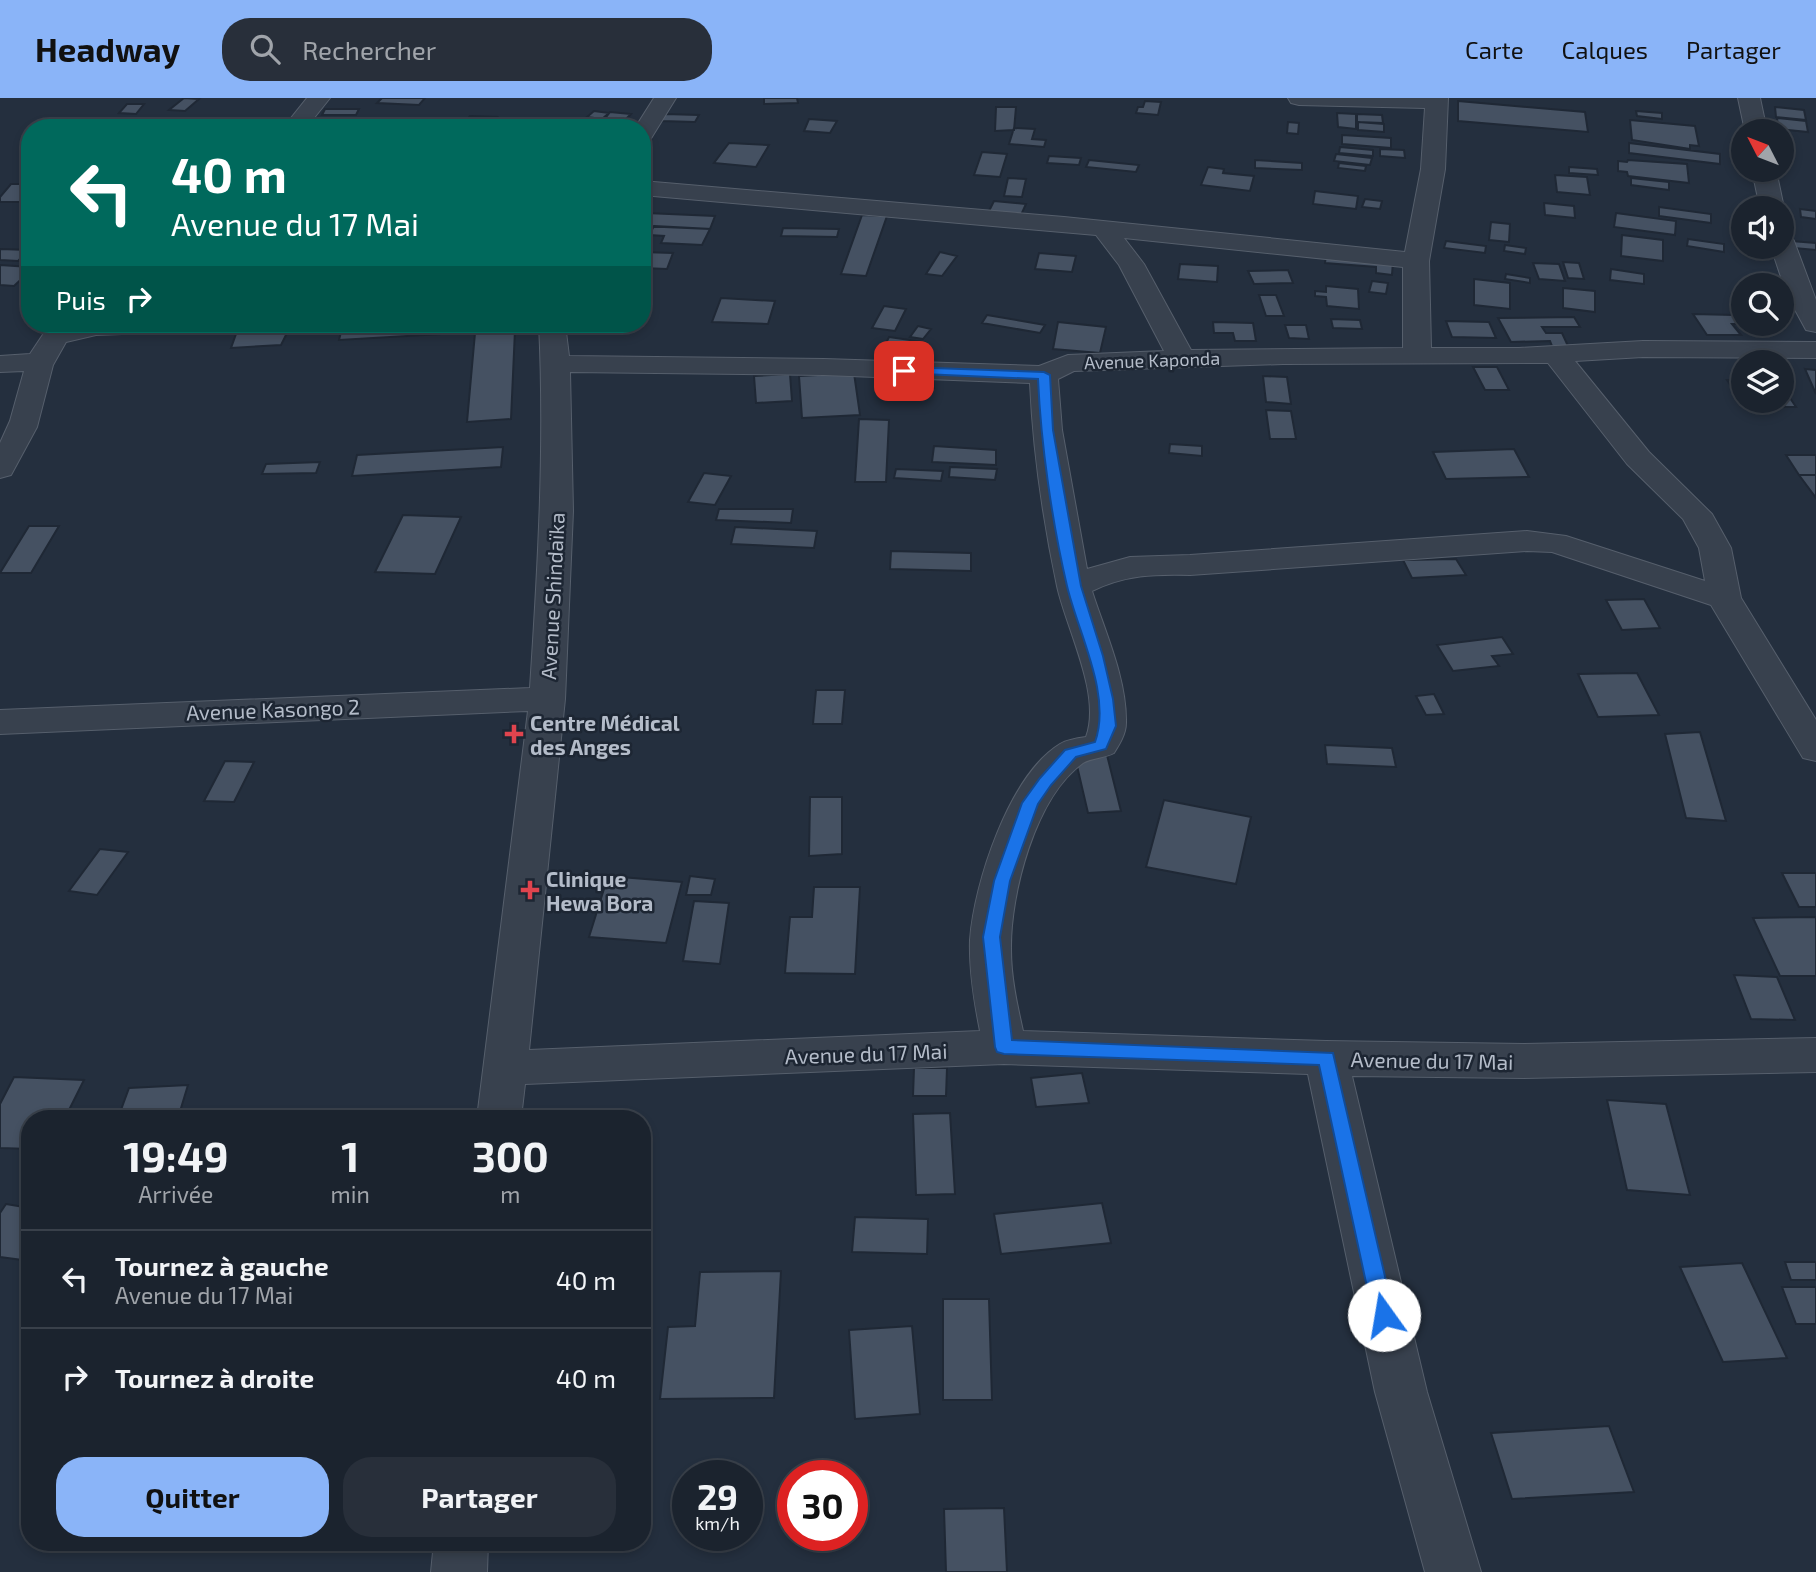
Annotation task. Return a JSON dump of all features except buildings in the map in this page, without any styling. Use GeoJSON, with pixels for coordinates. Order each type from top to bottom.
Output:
{"type":"FeatureCollection","features":[{"type":"Feature","properties":{"kind":"street"},"geometry":{"type":"LineString","coordinates":[[301,119],[318,98]]}},
{"type":"Feature","properties":{"kind":"street"},"geometry":{"type":"LineString","coordinates":[[651,121],[665,98]]}},
{"type":"Feature","properties":{"kind":"street"},"geometry":{"type":"LineString","coordinates":[[1299,98],[1437,100],[1433,169],[1416,261],[1417,356]]}},
{"type":"Feature","properties":{"kind":"street"},"geometry":{"type":"LineString","coordinates":[[1749,98],[1753,119]]}},
{"type":"Feature","properties":{"kind":"street"},"geometry":{"type":"LineString","coordinates":[[651,189],[1104,228],[1416,261]]}},
{"type":"Feature","properties":{"kind":"street"},"geometry":{"type":"LineString","coordinates":[[1104,228],[1131,264],[1182,359]]}},
{"type":"Feature","properties":{"kind":"street"},"geometry":{"type":"LineString","coordinates":[[1790,259],[1816,324]]}},
{"type":"Feature","properties":{"kind":"street"},"geometry":{"type":"LineString","coordinates":[[0,469],[24,423],[50,341],[67,333]]}},
{"type":"Feature","properties":{"kind":"street","name":"Avenue Shindaïka"},"geometry":{"type":"LineString","coordinates":[[500,1110],[547,699],[557,512],[556,364],[553,333]]}},
{"type":"Feature","properties":{"kind":"street","name":"Avenue Kaponda"},"geometry":{"type":"LineString","coordinates":[[556,364],[824,367],[1044,375],[1068,363],[1182,359],[1556,355],[1643,349],[1816,350]]}},
{"type":"Feature","properties":{"kind":"street"},"geometry":{"type":"LineString","coordinates":[[1556,355],[1638,458],[1696,514],[1715,548],[1724,598],[1816,749]]}},
{"type":"Feature","properties":{"kind":"street"},"geometry":{"type":"LineString","coordinates":[[0,364],[42,360]]}},
{"type":"Feature","properties":{"kind":"street"},"geometry":{"type":"LineString","coordinates":[[1004,1047],[991,937],[1002,881],[1015,839],[1030,803],[1045,781],[1071,754],[1101,746],[1108,726],[1106,699],[1096,656],[1074,586],[1047,430],[1044,375]]}},
{"type":"Feature","properties":{"kind":"street"},"geometry":{"type":"LineString","coordinates":[[1074,586],[1106,571],[1136,564],[1190,565],[1527,541],[1555,543],[1724,598]]}},
{"type":"Feature","properties":{"kind":"street","name":"Avenue Kasongo 2"},"geometry":{"type":"LineString","coordinates":[[0,722],[547,699]]}},
{"type":"Feature","properties":{"kind":"street","name":"Avenue du 17 Mai"},"geometry":{"type":"LineString","coordinates":[[503,1068],[1004,1047],[1326,1058],[1524,1061],[1816,1055]]}},
{"type":"Feature","properties":{"kind":"street"},"geometry":{"type":"LineString","coordinates":[[1326,1058],[1401,1392],[1453,1572]]}},
{"type":"Feature","properties":{"kind":"street"},"geometry":{"type":"LineString","coordinates":[[458,1572],[460,1551]]}},
{"type":"Feature","properties":{"kind":"place","name":"Centre Médical des Anges"},"geometry":{"type":"Point","coordinates":[514,734]}},
{"type":"Feature","properties":{"kind":"place","name":"Clinique Hewa Bora"},"geometry":{"type":"Point","coordinates":[530,890]}},
{"type":"Feature","properties":{"kind":"route"},"geometry":{"type":"LineString","coordinates":[[904,371],[1044,375],[1047,430],[1074,586],[1106,699],[1108,726],[1101,746],[1077,750],[1045,781],[1030,803],[1002,881],[991,937],[1004,1047],[1326,1058],[1384,1315]]}}]}
